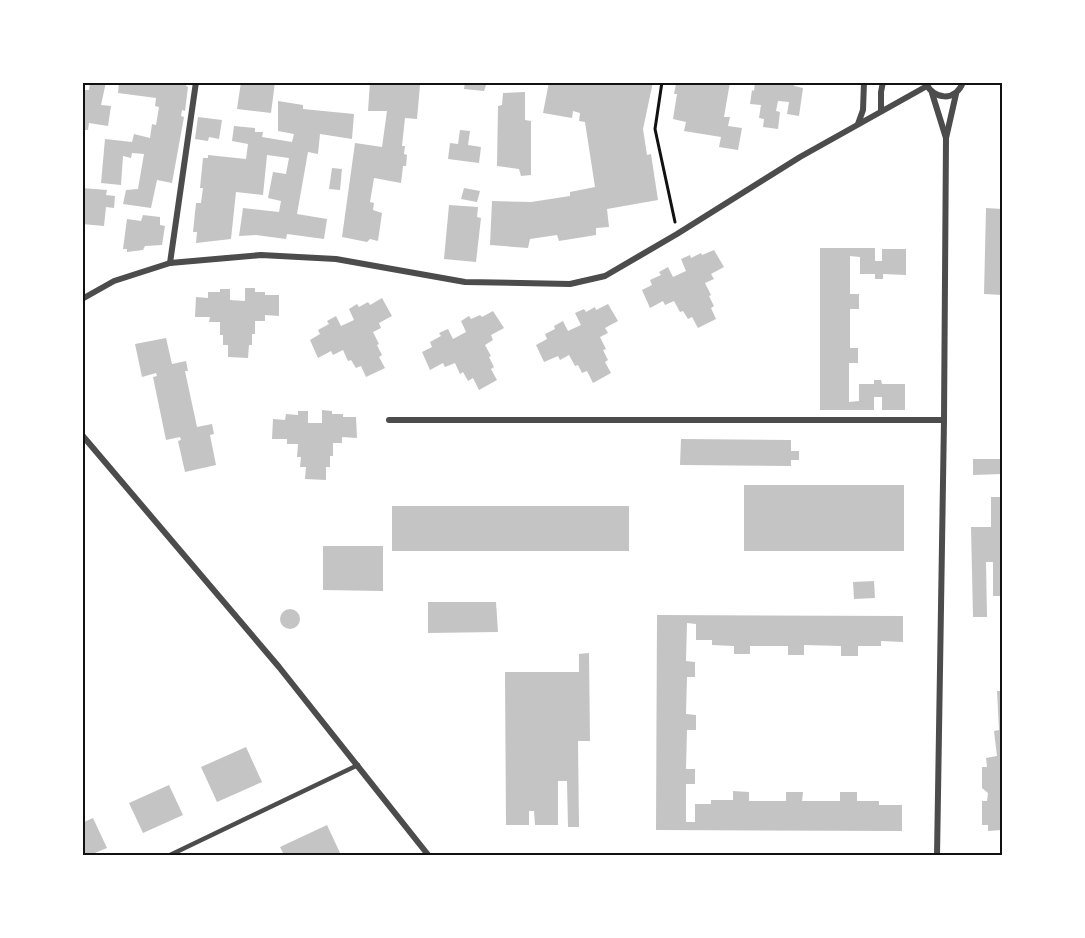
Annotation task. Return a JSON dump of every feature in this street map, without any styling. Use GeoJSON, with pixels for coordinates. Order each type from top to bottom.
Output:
{"type":"FeatureCollection","features":[{"type":"Feature","properties":{"kind":"street"},"geometry":{"type":"LineString","coordinates":[[170,263],[196,82]]}},
{"type":"Feature","properties":{"kind":"street"},"geometry":{"type":"LineString","coordinates":[[857,124],[863,110],[864,82]]}},
{"type":"Feature","properties":{"kind":"street"},"geometry":{"type":"LineString","coordinates":[[881,111],[880,92],[883,82]]}},
{"type":"Feature","properties":{"kind":"street"},"geometry":{"type":"LineString","coordinates":[[937,855],[946,138],[956,94],[963,82]]}},
{"type":"Feature","properties":{"kind":"street"},"geometry":{"type":"LineString","coordinates":[[82,299],[114,281],[170,263],[261,255],[325,258],[465,282],[570,284],[605,276],[800,157],[926,84],[932,93],[946,138]]}},
{"type":"Feature","properties":{"kind":"street"},"geometry":{"type":"LineString","coordinates":[[932,93],[939,97],[956,94]]}},
{"type":"Feature","properties":{"kind":"street"},"geometry":{"type":"LineString","coordinates":[[389,420],[944,420]]}},
{"type":"Feature","properties":{"kind":"street"},"geometry":{"type":"LineString","coordinates":[[82,435],[279,667],[429,855]]}},
{"type":"Feature","properties":{"kind":"lane"},"geometry":{"type":"LineString","coordinates":[[168,855],[358,765]]}},
{"type":"Feature","properties":{"kind":"path"},"geometry":{"type":"LineString","coordinates":[[662,82],[655,129],[677,234]]}},
{"type":"Feature","properties":{"kind":"building"},"geometry":{"type":"Polygon","coordinates":[[[90,82],[106,82],[101,105],[111,106],[108,126],[89,123],[88,130],[82,130],[82,90],[89,90],[90,82]]]}},
{"type":"Feature","properties":{"kind":"building"},"geometry":{"type":"Polygon","coordinates":[[[119,82],[186,82],[188,87],[185,111],[182,110],[181,116],[184,117],[172,183],[157,180],[151,208],[123,204],[126,190],[138,189],[144,154],[132,153],[131,158],[123,156],[121,185],[101,183],[105,139],[132,142],[134,134],[150,138],[152,124],[156,125],[159,107],[155,106],[156,98],[118,93],[119,82]]]}},
{"type":"Feature","properties":{"kind":"building"},"geometry":{"type":"Polygon","coordinates":[[[241,82],[275,82],[271,113],[237,109],[241,82]]]}},
{"type":"Feature","properties":{"kind":"building"},"geometry":{"type":"Polygon","coordinates":[[[370,82],[433,82],[433,85],[420,85],[417,119],[405,118],[402,146],[405,146],[404,154],[407,155],[401,183],[374,178],[370,202],[374,203],[373,210],[382,213],[378,241],[370,239],[367,242],[342,237],[355,143],[382,147],[387,111],[368,111],[370,82]]]}},
{"type":"Feature","properties":{"kind":"building"},"geometry":{"type":"Polygon","coordinates":[[[465,82],[487,82],[484,91],[464,89],[465,82]]]}},
{"type":"Feature","properties":{"kind":"building"},"geometry":{"type":"Polygon","coordinates":[[[549,82],[653,82],[643,129],[647,155],[651,154],[658,200],[607,209],[609,227],[596,228],[596,235],[559,241],[557,235],[530,239],[528,248],[490,245],[492,201],[531,202],[570,196],[570,192],[595,187],[585,122],[579,121],[580,113],[573,111],[572,118],[543,113],[549,82]]]}},
{"type":"Feature","properties":{"kind":"building"},"geometry":{"type":"Polygon","coordinates":[[[679,82],[730,82],[724,117],[730,117],[728,126],[742,128],[738,150],[719,147],[721,137],[684,131],[686,122],[673,119],[677,94],[674,94],[676,84],[679,85],[679,82]]]}},
{"type":"Feature","properties":{"kind":"building"},"geometry":{"type":"Polygon","coordinates":[[[755,82],[795,82],[794,86],[803,88],[799,116],[787,114],[789,102],[778,101],[776,111],[780,112],[778,129],[763,127],[764,119],[759,118],[761,105],[750,104],[755,82]]]}},
{"type":"Feature","properties":{"kind":"building"},"geometry":{"type":"Polygon","coordinates":[[[525,92],[525,120],[531,121],[531,175],[521,176],[519,169],[497,166],[498,106],[502,105],[503,93],[525,92]]]}},
{"type":"Feature","properties":{"kind":"building"},"geometry":{"type":"Polygon","coordinates":[[[278,101],[303,105],[303,109],[354,114],[352,139],[320,134],[318,154],[308,152],[297,214],[327,219],[324,239],[287,234],[286,239],[256,235],[239,236],[243,208],[279,212],[281,201],[268,198],[273,172],[286,174],[289,158],[267,155],[263,195],[236,192],[231,239],[196,243],[197,232],[193,232],[196,203],[201,203],[203,158],[208,158],[208,155],[246,159],[248,144],[232,141],[234,126],[255,128],[255,132],[263,132],[262,137],[292,142],[294,134],[278,131],[278,101]]]}},
{"type":"Feature","properties":{"kind":"building"},"geometry":{"type":"Polygon","coordinates":[[[198,117],[222,120],[219,139],[209,137],[208,141],[195,139],[198,117]]]}},
{"type":"Feature","properties":{"kind":"building"},"geometry":{"type":"Polygon","coordinates":[[[460,130],[470,131],[468,145],[481,147],[479,163],[448,159],[450,143],[458,144],[460,130]]]}},
{"type":"Feature","properties":{"kind":"building"},"geometry":{"type":"Polygon","coordinates":[[[332,168],[342,169],[340,190],[329,189],[332,168]]]}},
{"type":"Feature","properties":{"kind":"building"},"geometry":{"type":"Polygon","coordinates":[[[82,188],[107,190],[106,195],[115,196],[114,208],[106,207],[104,226],[82,224],[82,188]]]}},
{"type":"Feature","properties":{"kind":"building"},"geometry":{"type":"Polygon","coordinates":[[[464,188],[480,191],[477,202],[461,199],[464,188]]]}},
{"type":"Feature","properties":{"kind":"building"},"geometry":{"type":"Polygon","coordinates":[[[449,205],[478,207],[477,217],[481,218],[476,262],[444,259],[449,205]]]}},
{"type":"Feature","properties":{"kind":"building"},"geometry":{"type":"Polygon","coordinates":[[[986,208],[1002,209],[1002,295],[984,294],[986,208]]]}},
{"type":"Feature","properties":{"kind":"building"},"geometry":{"type":"Polygon","coordinates":[[[143,215],[160,217],[160,225],[165,226],[162,245],[145,246],[143,250],[127,252],[127,249],[123,249],[127,219],[141,221],[143,215]]]}},
{"type":"Feature","properties":{"kind":"building"},"geometry":{"type":"Polygon","coordinates":[[[820,248],[875,248],[875,261],[882,261],[882,249],[906,249],[906,275],[883,274],[883,279],[875,279],[875,274],[860,274],[860,257],[850,256],[850,294],[859,294],[859,309],[850,309],[850,348],[858,348],[858,363],[849,363],[849,402],[859,401],[859,384],[874,384],[874,380],[881,380],[882,384],[905,384],[905,410],[882,410],[882,397],[874,397],[874,410],[820,410],[820,248]]]}},
{"type":"Feature","properties":{"kind":"building"},"geometry":{"type":"Polygon","coordinates":[[[714,250],[724,267],[711,274],[714,279],[705,283],[711,295],[709,296],[714,306],[711,308],[716,319],[698,328],[692,317],[688,319],[683,311],[680,312],[674,301],[665,305],[663,301],[650,308],[642,290],[652,285],[650,280],[661,275],[659,272],[668,267],[673,277],[686,271],[681,259],[714,250]]]}},
{"type":"Feature","properties":{"kind":"building"},"geometry":{"type":"Polygon","coordinates":[[[245,288],[255,288],[255,292],[265,292],[265,295],[279,295],[279,316],[265,315],[265,321],[255,321],[255,334],[252,334],[252,345],[249,345],[248,358],[228,357],[228,345],[223,345],[223,335],[220,335],[220,322],[209,322],[210,317],[195,317],[196,297],[208,298],[208,292],[230,289],[230,300],[245,301],[245,288]]]}},
{"type":"Feature","properties":{"kind":"building"},"geometry":{"type":"Polygon","coordinates":[[[382,298],[392,316],[379,323],[381,328],[373,332],[382,355],[379,357],[385,368],[366,377],[361,366],[356,368],[351,360],[348,361],[343,350],[333,355],[331,351],[318,358],[310,340],[320,334],[318,330],[329,324],[327,321],[336,316],[341,326],[354,320],[349,309],[357,304],[359,307],[368,302],[370,305],[382,298]]]}},
{"type":"Feature","properties":{"kind":"building"},"geometry":{"type":"Polygon","coordinates":[[[608,304],[618,321],[605,328],[608,333],[600,337],[606,349],[603,350],[608,360],[605,362],[611,373],[593,383],[587,371],[582,373],[569,355],[560,360],[558,356],[544,362],[536,345],[547,339],[545,334],[555,329],[554,326],[563,321],[568,331],[581,325],[575,313],[584,309],[586,312],[595,307],[596,310],[608,304]]]}},
{"type":"Feature","properties":{"kind":"building"},"geometry":{"type":"Polygon","coordinates":[[[493,311],[504,328],[491,335],[493,340],[485,345],[494,367],[491,369],[497,380],[479,390],[473,378],[468,381],[463,372],[460,374],[455,363],[445,367],[443,363],[430,370],[422,352],[432,347],[430,342],[441,336],[439,333],[448,329],[453,339],[466,332],[461,321],[469,316],[471,319],[480,315],[482,317],[493,311]]]}},
{"type":"Feature","properties":{"kind":"building"},"geometry":{"type":"Polygon","coordinates":[[[166,338],[172,364],[186,361],[188,371],[185,371],[197,427],[212,424],[214,434],[210,435],[216,465],[185,472],[178,441],[181,440],[180,437],[166,440],[153,377],[157,376],[156,373],[142,377],[135,344],[166,338]]]}},
{"type":"Feature","properties":{"kind":"building"},"geometry":{"type":"Polygon","coordinates":[[[322,410],[332,411],[332,414],[343,414],[343,417],[356,417],[357,438],[342,437],[342,443],[333,443],[330,467],[326,467],[326,480],[305,479],[306,467],[300,467],[301,457],[297,457],[298,444],[287,444],[287,439],[272,439],[273,419],[285,420],[286,414],[298,415],[298,411],[308,411],[308,423],[322,423],[322,410]]]}},
{"type":"Feature","properties":{"kind":"building"},"geometry":{"type":"Polygon","coordinates":[[[1000,413],[1002,413],[1002,474],[973,475],[973,459],[1000,459],[1000,413]]]}},
{"type":"Feature","properties":{"kind":"building"},"geometry":{"type":"Polygon","coordinates":[[[681,439],[791,440],[791,451],[799,451],[799,460],[791,460],[791,466],[680,465],[681,439]]]}},
{"type":"Feature","properties":{"kind":"building"},"geometry":{"type":"Polygon","coordinates":[[[744,485],[904,485],[904,551],[744,551],[744,485]]]}},
{"type":"Feature","properties":{"kind":"building"},"geometry":{"type":"Polygon","coordinates":[[[991,497],[1002,497],[1002,596],[993,596],[993,562],[986,562],[987,617],[973,617],[971,527],[991,527],[991,497]]]}},
{"type":"Feature","properties":{"kind":"building"},"geometry":{"type":"Polygon","coordinates":[[[392,506],[629,506],[629,551],[392,551],[392,506]]]}},
{"type":"Feature","properties":{"kind":"building"},"geometry":{"type":"Polygon","coordinates":[[[323,546],[383,546],[383,591],[323,590],[323,546]]]}},
{"type":"Feature","properties":{"kind":"building"},"geometry":{"type":"Polygon","coordinates":[[[874,581],[875,598],[854,599],[853,582],[874,581]]]}},
{"type":"Feature","properties":{"kind":"building"},"geometry":{"type":"Polygon","coordinates":[[[428,602],[496,602],[498,632],[428,633],[428,602]]]}},
{"type":"Feature","properties":{"kind":"building"},"geometry":{"type":"Polygon","coordinates":[[[290,609],[297,612],[300,619],[297,626],[290,629],[283,626],[280,619],[283,612],[290,609]]]}},
{"type":"Feature","properties":{"kind":"building"},"geometry":{"type":"Polygon","coordinates":[[[657,615],[903,616],[903,642],[881,641],[881,646],[858,646],[858,656],[841,656],[841,646],[804,645],[804,655],[788,655],[788,646],[750,646],[750,654],[734,654],[734,646],[712,645],[712,640],[696,640],[696,624],[687,623],[686,661],[695,662],[695,677],[687,677],[686,714],[696,715],[696,730],[687,730],[686,769],[695,769],[695,784],[686,784],[686,822],[695,822],[695,804],[711,804],[711,800],[733,800],[733,791],[749,792],[749,801],[786,801],[786,792],[803,792],[802,801],[840,801],[840,792],[857,792],[857,801],[879,801],[879,805],[902,805],[902,831],[656,830],[657,615]]]}},
{"type":"Feature","properties":{"kind":"building"},"geometry":{"type":"Polygon","coordinates":[[[589,653],[590,741],[578,741],[579,827],[568,827],[567,781],[558,781],[558,825],[535,825],[534,811],[529,811],[529,825],[506,825],[505,672],[579,672],[579,654],[589,653]]]}},
{"type":"Feature","properties":{"kind":"building"},"geometry":{"type":"Polygon","coordinates":[[[997,691],[1002,691],[1002,830],[988,831],[988,825],[982,825],[982,801],[987,801],[988,793],[982,788],[982,767],[987,767],[986,758],[997,756],[994,731],[999,730],[997,691]]]}},
{"type":"Feature","properties":{"kind":"building"},"geometry":{"type":"Polygon","coordinates":[[[246,747],[262,782],[217,802],[201,767],[246,747]]]}},
{"type":"Feature","properties":{"kind":"building"},"geometry":{"type":"Polygon","coordinates":[[[169,785],[183,815],[143,833],[129,803],[169,785]]]}},
{"type":"Feature","properties":{"kind":"building"},"geometry":{"type":"Polygon","coordinates":[[[93,818],[107,848],[90,855],[82,855],[82,823],[93,818]]]}},
{"type":"Feature","properties":{"kind":"building"},"geometry":{"type":"Polygon","coordinates":[[[327,825],[341,855],[284,855],[280,847],[327,825]]]}}]}
